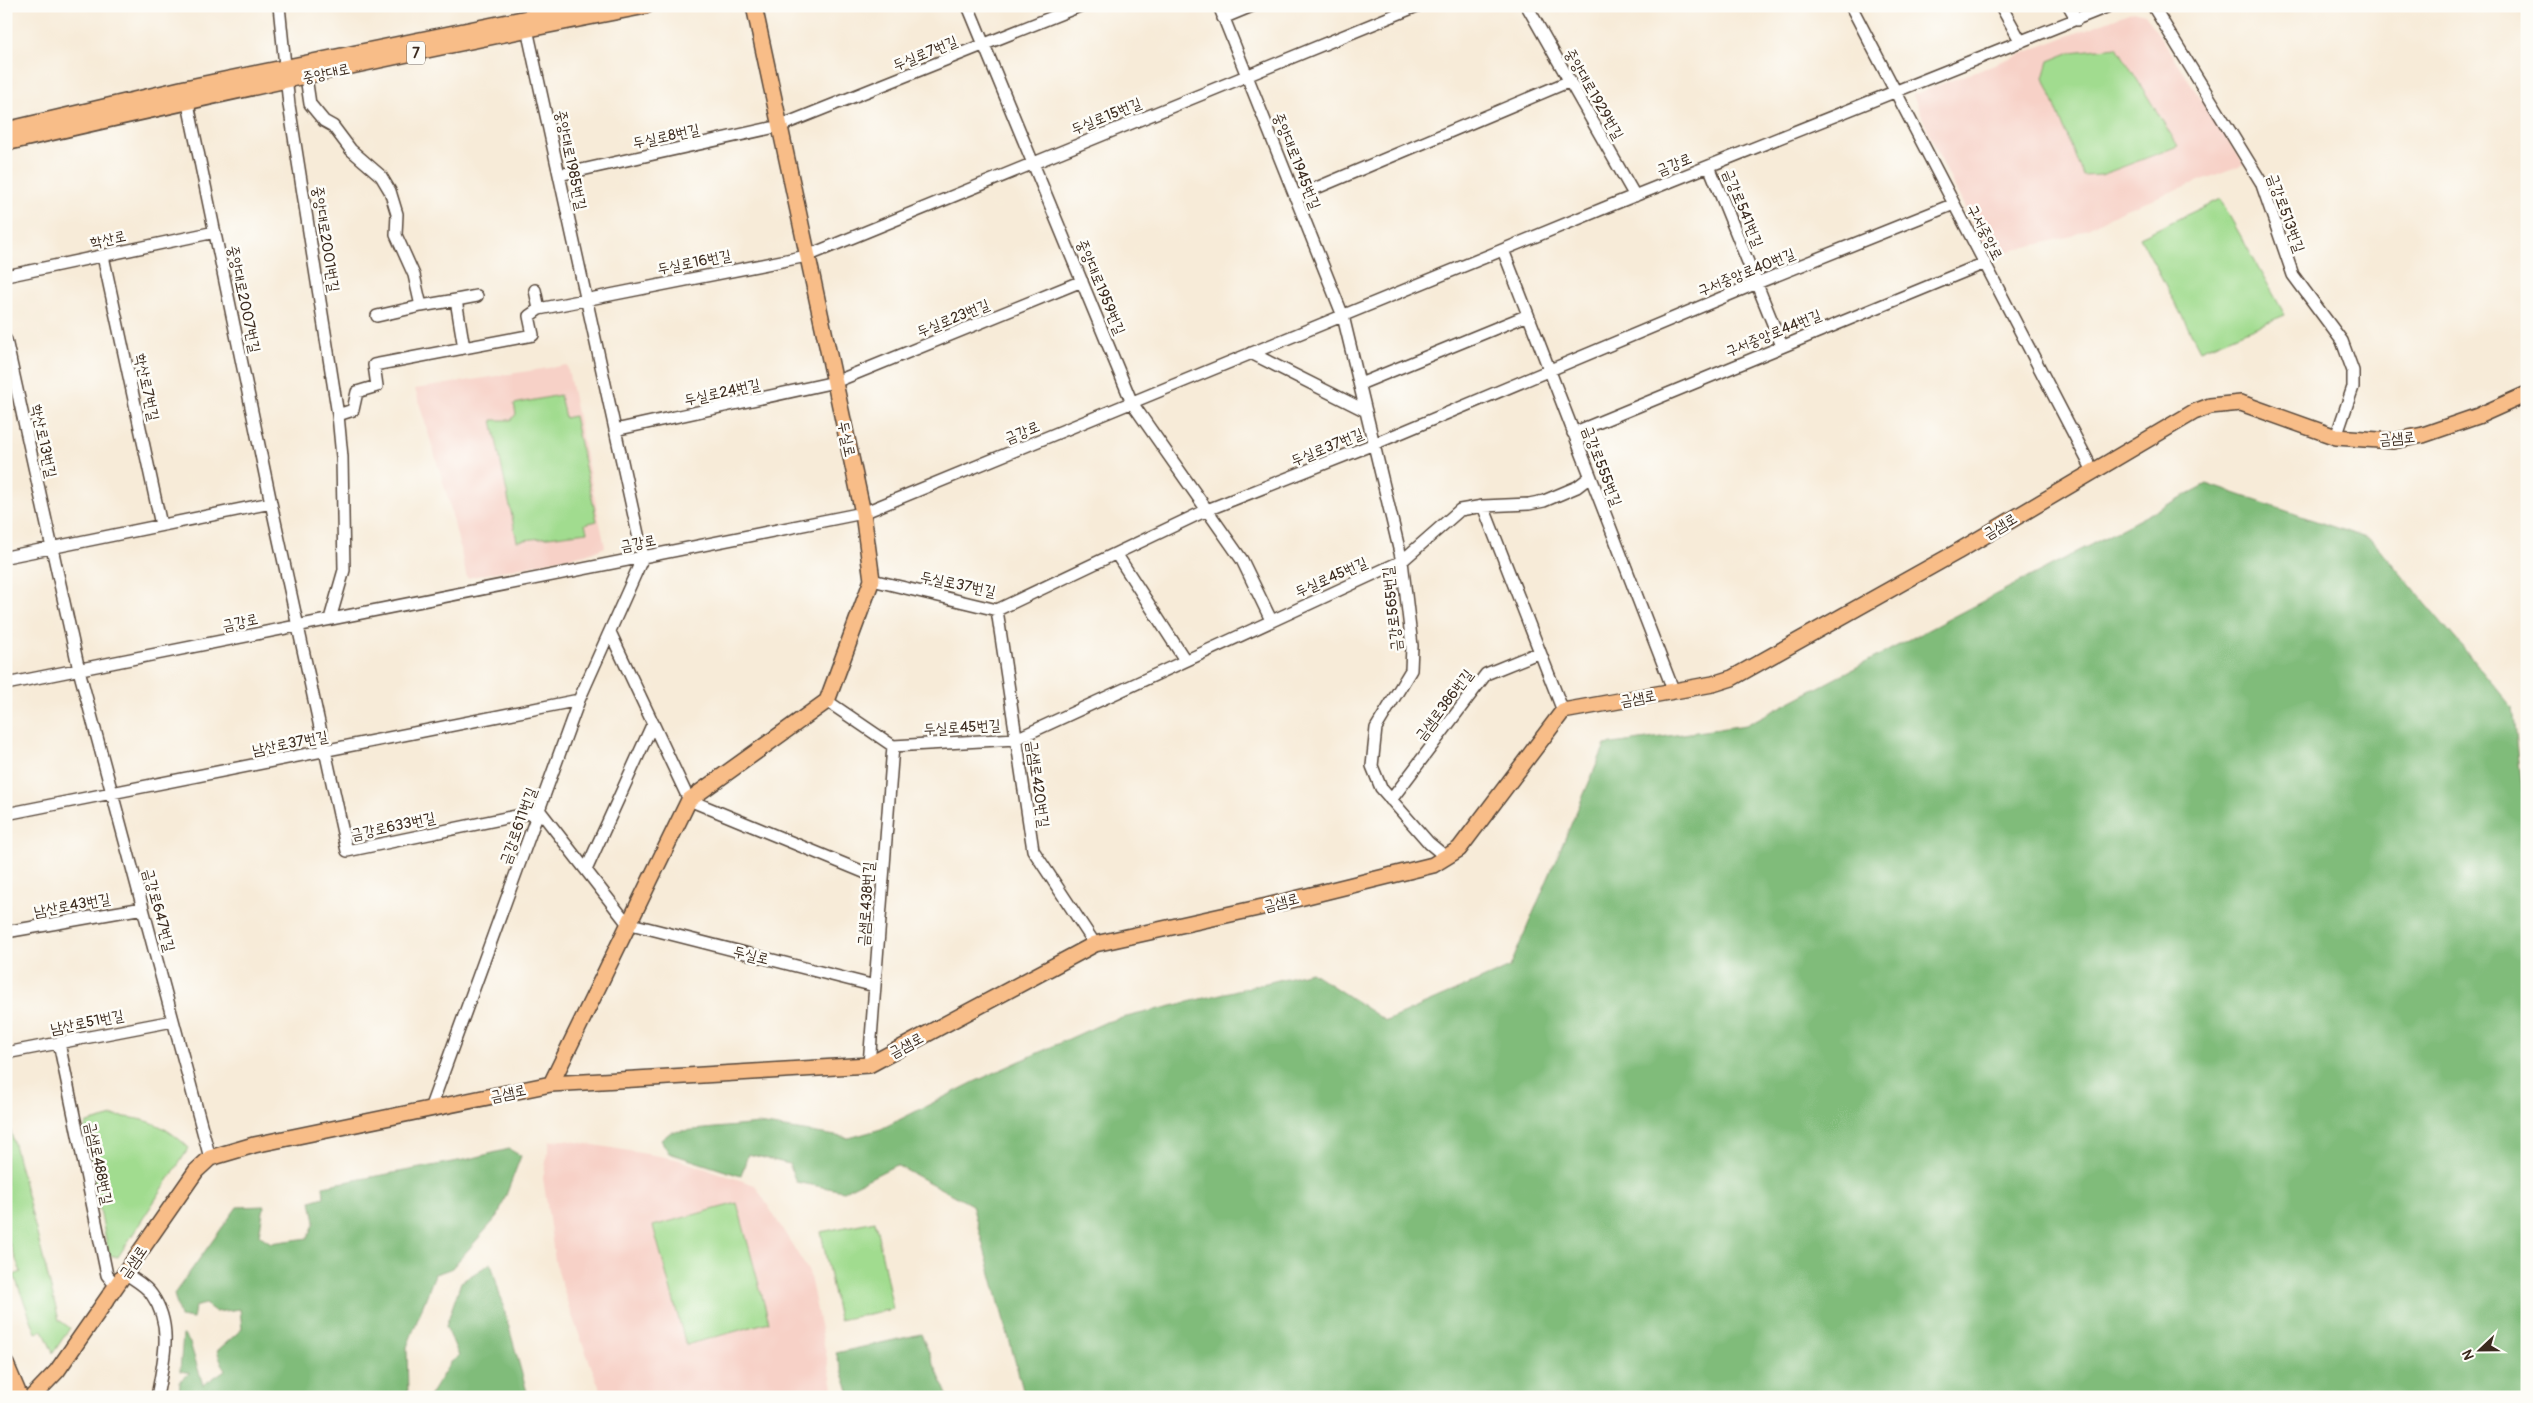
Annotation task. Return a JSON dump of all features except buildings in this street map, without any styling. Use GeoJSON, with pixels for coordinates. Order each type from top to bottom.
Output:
{"type":"FeatureCollection","features":[{"type":"Feature","properties":{"kind":"main road","name":"중앙대로"},"geometry":{"type":"LineString","coordinates":[[6,130],[287,74],[586,6]]}},
{"type":"Feature","properties":{"kind":"main road","name":"중앙대로"},"geometry":{"type":"LineString","coordinates":[[287,74],[306,77],[527,29],[646,6]]}},
{"type":"Feature","properties":{"kind":"main road","name":"두실로"},"geometry":{"type":"LineString","coordinates":[[754,6],[863,513],[872,580],[827,701]]}},
{"type":"Feature","properties":{"kind":"main road","name":"중앙대로"},"geometry":{"type":"LineString","coordinates":[[6,143],[186,95]]}},
{"type":"Feature","properties":{"kind":"main road","name":"금샘로"},"geometry":{"type":"LineString","coordinates":[[32,1397],[57,1371],[196,1171],[210,1158],[254,1145],[551,1084],[868,1064],[1095,944],[1433,865],[1459,849],[1563,711],[1713,684],[1748,670],[1957,552],[2194,412],[2226,403],[2241,403],[2336,437],[2393,441],[2423,435],[2478,416],[2527,394]]}},
{"type":"Feature","properties":{"kind":"main road"},"geometry":{"type":"LineString","coordinates":[[551,1084],[627,923],[689,800],[827,701]]}},
{"type":"Feature","properties":{"kind":"main road"},"geometry":{"type":"LineString","coordinates":[[6,1364],[20,1397]]}},
{"type":"Feature","properties":{"kind":"street","name":"중앙대로"},"geometry":{"type":"LineString","coordinates":[[278,6],[287,74]]}},
{"type":"Feature","properties":{"kind":"street","name":"중앙대로1959번길"},"geometry":{"type":"LineString","coordinates":[[968,6],[1132,403],[1242,560],[1271,620]]}},
{"type":"Feature","properties":{"kind":"street","name":"두실로7번길"},"geometry":{"type":"LineString","coordinates":[[780,126],[1080,6]]}},
{"type":"Feature","properties":{"kind":"street","name":"중앙대로1945번길"},"geometry":{"type":"LineString","coordinates":[[1218,6],[1343,316]]}},
{"type":"Feature","properties":{"kind":"street"},"geometry":{"type":"LineString","coordinates":[[1223,18],[1252,6]]}},
{"type":"Feature","properties":{"kind":"street","name":"두실로15번길"},"geometry":{"type":"LineString","coordinates":[[808,256],[1032,162],[1416,6]]}},
{"type":"Feature","properties":{"kind":"street","name":"중앙대로1929번길"},"geometry":{"type":"LineString","coordinates":[[1527,6],[1635,196]]}},
{"type":"Feature","properties":{"kind":"street","name":"구서중앙로"},"geometry":{"type":"LineString","coordinates":[[1852,6],[2093,471]]}},
{"type":"Feature","properties":{"kind":"street"},"geometry":{"type":"LineString","coordinates":[[2001,6],[2021,42]]}},
{"type":"Feature","properties":{"kind":"street"},"geometry":{"type":"LineString","coordinates":[[2069,6],[2076,20]]}},
{"type":"Feature","properties":{"kind":"street","name":"금강로"},"geometry":{"type":"LineString","coordinates":[[6,684],[863,513],[1635,196],[2109,6]]}},
{"type":"Feature","properties":{"kind":"street","name":"금강로513번길"},"geometry":{"type":"LineString","coordinates":[[2153,6],[2261,182],[2293,275],[2342,342],[2353,371],[2353,387],[2336,437]]}},
{"type":"Feature","properties":{"kind":"street","name":"중앙대로1985번길"},"geometry":{"type":"LineString","coordinates":[[527,29],[643,557]]}},
{"type":"Feature","properties":{"kind":"street","name":"중앙대로2001번길"},"geometry":{"type":"LineString","coordinates":[[287,74],[338,415],[342,457],[344,570],[330,618]]}},
{"type":"Feature","properties":{"kind":"street"},"geometry":{"type":"LineString","coordinates":[[306,77],[310,104],[324,121],[333,126],[351,150],[380,176],[390,191],[397,214],[396,235],[414,275],[421,306]]}},
{"type":"Feature","properties":{"kind":"street"},"geometry":{"type":"LineString","coordinates":[[1295,196],[1570,82]]}},
{"type":"Feature","properties":{"kind":"street","name":"중앙대로2007번길"},"geometry":{"type":"LineString","coordinates":[[186,95],[271,502],[299,625]]}},
{"type":"Feature","properties":{"kind":"street","name":"두실로8번길"},"geometry":{"type":"LineString","coordinates":[[559,175],[780,126]]}},
{"type":"Feature","properties":{"kind":"street","name":"금강로541번길"},"geometry":{"type":"LineString","coordinates":[[1709,166],[1782,346]]}},
{"type":"Feature","properties":{"kind":"street","name":"구서중앙로40번길"},"geometry":{"type":"LineString","coordinates":[[1549,370],[1757,283],[1954,204]]}},
{"type":"Feature","properties":{"kind":"street","name":"학산로"},"geometry":{"type":"LineString","coordinates":[[6,276],[215,232]]}},
{"type":"Feature","properties":{"kind":"street","name":"금강로555번길"},"geometry":{"type":"LineString","coordinates":[[1503,250],[1674,692]]}},
{"type":"Feature","properties":{"kind":"street","name":"학산로7번길"},"geometry":{"type":"LineString","coordinates":[[103,256],[161,525]]}},
{"type":"Feature","properties":{"kind":"street","name":"두실로16번길"},"geometry":{"type":"LineString","coordinates":[[586,298],[808,256]]}},
{"type":"Feature","properties":{"kind":"street","name":"구서중앙로44번길"},"geometry":{"type":"LineString","coordinates":[[1573,433],[1985,263]]}},
{"type":"Feature","properties":{"kind":"street","name":"두실로23번길"},"geometry":{"type":"LineString","coordinates":[[835,382],[1082,281]]}},
{"type":"Feature","properties":{"kind":"street"},"geometry":{"type":"LineString","coordinates":[[535,290],[539,309]]}},
{"type":"Feature","properties":{"kind":"street"},"geometry":{"type":"LineString","coordinates":[[377,316],[476,296]]}},
{"type":"Feature","properties":{"kind":"street"},"geometry":{"type":"LineString","coordinates":[[338,415],[353,410],[357,392],[377,386],[374,365],[534,335],[529,316],[539,309],[586,298]]}},
{"type":"Feature","properties":{"kind":"street"},"geometry":{"type":"LineString","coordinates":[[456,300],[464,348]]}},
{"type":"Feature","properties":{"kind":"street"},"geometry":{"type":"LineString","coordinates":[[1360,384],[1528,315]]}},
{"type":"Feature","properties":{"kind":"street","name":"금강로565번길"},"geometry":{"type":"LineString","coordinates":[[1343,316],[1402,561],[1412,646],[1411,670],[1376,728],[1372,766],[1381,788],[1430,843],[1447,858]]}},
{"type":"Feature","properties":{"kind":"street","name":"학산로13번길"},"geometry":{"type":"LineString","coordinates":[[6,340],[79,670]]}},
{"type":"Feature","properties":{"kind":"street"},"geometry":{"type":"LineString","coordinates":[[1251,354],[1366,410]]}},
{"type":"Feature","properties":{"kind":"street","name":"두실로37번길"},"geometry":{"type":"LineString","coordinates":[[872,580],[997,610],[1118,555],[1207,510],[1374,444],[1549,370]]}},
{"type":"Feature","properties":{"kind":"street","name":"두실로24번길"},"geometry":{"type":"LineString","coordinates":[[615,430],[835,382]]}},
{"type":"Feature","properties":{"kind":"street","name":"두실로45번길"},"geometry":{"type":"LineString","coordinates":[[893,746],[1016,739],[1402,561],[1460,510],[1483,506],[1529,504],[1544,501],[1577,487],[1590,476]]}},
{"type":"Feature","properties":{"kind":"street"},"geometry":{"type":"LineString","coordinates":[[6,558],[271,502]]}},
{"type":"Feature","properties":{"kind":"street"},"geometry":{"type":"LineString","coordinates":[[1483,506],[1563,711]]}},
{"type":"Feature","properties":{"kind":"street"},"geometry":{"type":"LineString","coordinates":[[1118,555],[1153,607],[1185,660]]}},
{"type":"Feature","properties":{"kind":"street","name":"금강로611번길"},"geometry":{"type":"LineString","coordinates":[[430,1109],[579,700],[643,557]]}},
{"type":"Feature","properties":{"kind":"street","name":"금샘로420번길"},"geometry":{"type":"LineString","coordinates":[[997,610],[1033,850],[1095,944]]}},
{"type":"Feature","properties":{"kind":"street","name":"금강로633번길"},"geometry":{"type":"LineString","coordinates":[[299,625],[347,851],[540,811]]}},
{"type":"Feature","properties":{"kind":"street"},"geometry":{"type":"LineString","coordinates":[[610,632],[689,800],[883,880]]}},
{"type":"Feature","properties":{"kind":"street","name":"금샘로386번길"},"geometry":{"type":"LineString","coordinates":[[1391,800],[1486,674],[1540,652]]}},
{"type":"Feature","properties":{"kind":"street","name":"금강로647번길"},"geometry":{"type":"LineString","coordinates":[[79,670],[210,1158]]}},
{"type":"Feature","properties":{"kind":"street","name":"남산로37번길"},"geometry":{"type":"LineString","coordinates":[[6,814],[326,752],[579,700]]}},
{"type":"Feature","properties":{"kind":"street"},"geometry":{"type":"LineString","coordinates":[[827,701],[893,746]]}},
{"type":"Feature","properties":{"kind":"street"},"geometry":{"type":"LineString","coordinates":[[586,870],[652,723]]}},
{"type":"Feature","properties":{"kind":"street","name":"금샘로438번길"},"geometry":{"type":"LineString","coordinates":[[868,1064],[893,746]]}},
{"type":"Feature","properties":{"kind":"street"},"geometry":{"type":"LineString","coordinates":[[540,811],[627,923]]}},
{"type":"Feature","properties":{"kind":"street","name":"남산로43번길"},"geometry":{"type":"LineString","coordinates":[[6,932],[143,908]]}},
{"type":"Feature","properties":{"kind":"street","name":"두실로"},"geometry":{"type":"LineString","coordinates":[[627,923],[874,986]]}},
{"type":"Feature","properties":{"kind":"street","name":"남산로51번길"},"geometry":{"type":"LineString","coordinates":[[6,1053],[173,1020]]}},
{"type":"Feature","properties":{"kind":"street","name":"금샘로488번길"},"geometry":{"type":"LineString","coordinates":[[59,1043],[108,1275],[116,1286]]}},
{"type":"Feature","properties":{"kind":"street"},"geometry":{"type":"LineString","coordinates":[[125,1273],[152,1294],[164,1318],[166,1348],[157,1397]]}},
{"type":"Feature","properties":{"kind":"shaded area"},"geometry":{"type":"Polygon","coordinates":[[[2134,11],[2145,14],[2244,164],[2123,210],[2072,236],[1989,256],[1936,150],[1913,95],[2134,11]]]}},
{"type":"Feature","properties":{"kind":"shaded area"},"geometry":{"type":"Polygon","coordinates":[[[567,365],[605,547],[591,553],[467,578],[449,502],[415,389],[567,365]]]}},
{"type":"Feature","properties":{"kind":"shaded area"},"geometry":{"type":"Polygon","coordinates":[[[565,1140],[676,1159],[755,1185],[809,1272],[835,1397],[603,1397],[569,1308],[555,1261],[543,1178],[550,1141],[565,1140]]]}},
{"type":"Feature","properties":{"kind":"green space"},"geometry":{"type":"Polygon","coordinates":[[[2117,47],[2178,146],[2101,175],[2083,176],[2044,78],[2049,61],[2071,52],[2117,47]]]}},
{"type":"Feature","properties":{"kind":"green space"},"geometry":{"type":"Polygon","coordinates":[[[2220,199],[2285,315],[2200,350],[2140,237],[2220,199]]]}},
{"type":"Feature","properties":{"kind":"green space"},"geometry":{"type":"Polygon","coordinates":[[[560,395],[565,418],[574,416],[597,521],[585,524],[587,532],[517,541],[492,420],[511,420],[516,414],[514,404],[560,395]]]}},
{"type":"Feature","properties":{"kind":"green space"},"geometry":{"type":"Polygon","coordinates":[[[2207,484],[2372,540],[2513,707],[2527,833],[2527,1397],[1025,1397],[972,1205],[896,1165],[844,1191],[796,1182],[789,1164],[748,1154],[741,1176],[669,1153],[661,1140],[671,1132],[759,1124],[849,1138],[881,1129],[974,1082],[1106,1022],[1311,972],[1386,1021],[1510,967],[1605,745],[1746,725],[2207,484]]]}},
{"type":"Feature","properties":{"kind":"green space"},"geometry":{"type":"Polygon","coordinates":[[[6,1113],[59,1320],[70,1328],[53,1353],[43,1330],[36,1333],[14,1275],[21,1272],[6,1235],[6,1113]]]}},
{"type":"Feature","properties":{"kind":"green space"},"geometry":{"type":"Polygon","coordinates":[[[113,1116],[136,1118],[154,1124],[171,1133],[189,1148],[118,1257],[109,1255],[84,1129],[87,1123],[113,1116]]]}},
{"type":"Feature","properties":{"kind":"green space"},"geometry":{"type":"Polygon","coordinates":[[[509,1149],[521,1156],[498,1216],[451,1269],[435,1274],[407,1347],[408,1397],[179,1397],[180,1381],[190,1373],[180,1371],[183,1334],[190,1343],[203,1385],[225,1370],[217,1351],[242,1329],[240,1309],[216,1312],[205,1304],[195,1307],[193,1319],[180,1317],[174,1294],[237,1207],[264,1206],[259,1235],[271,1243],[308,1238],[315,1222],[311,1201],[324,1197],[323,1186],[469,1159],[509,1149]]]}},
{"type":"Feature","properties":{"kind":"green space"},"geometry":{"type":"Polygon","coordinates":[[[737,1203],[769,1322],[686,1345],[653,1226],[737,1203]]]}},
{"type":"Feature","properties":{"kind":"green space"},"geometry":{"type":"Polygon","coordinates":[[[875,1221],[893,1309],[839,1320],[821,1232],[875,1221]]]}},
{"type":"Feature","properties":{"kind":"green space"},"geometry":{"type":"Polygon","coordinates":[[[491,1263],[527,1392],[525,1397],[429,1397],[450,1363],[459,1356],[446,1326],[461,1282],[491,1263]]]}},
{"type":"Feature","properties":{"kind":"green space"},"geometry":{"type":"Polygon","coordinates":[[[921,1334],[948,1397],[851,1397],[836,1353],[921,1334]]]}}]}
